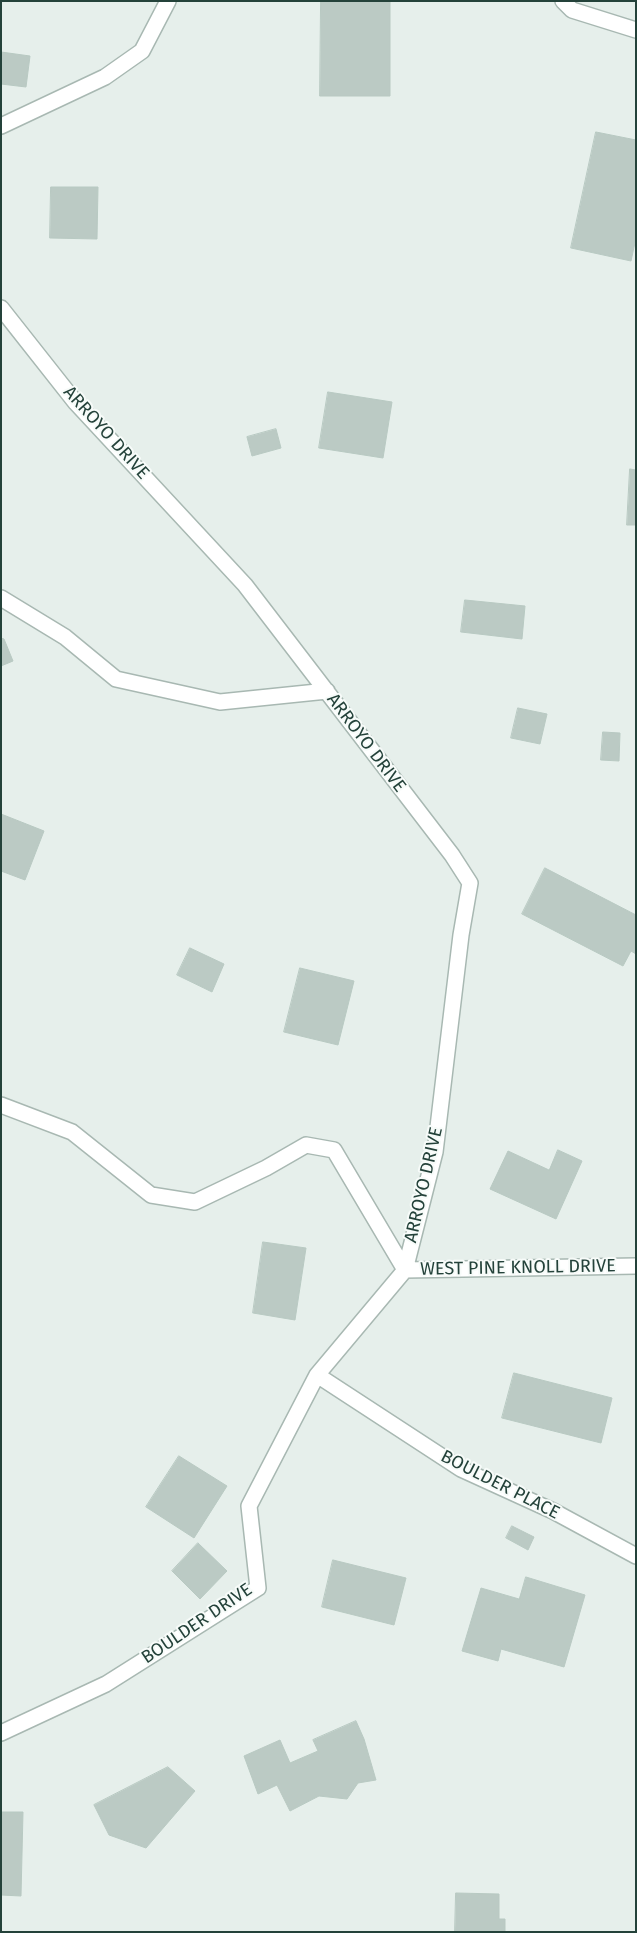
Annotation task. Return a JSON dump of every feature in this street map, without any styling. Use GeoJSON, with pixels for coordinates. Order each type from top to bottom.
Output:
{"type":"FeatureCollection","features":[{"type":"Feature","properties":{"kind":"street"},"geometry":{"type":"LineString","coordinates":[[1,126],[105,77],[142,51],[168,1]]}},
{"type":"Feature","properties":{"kind":"street"},"geometry":{"type":"LineString","coordinates":[[563,1],[572,10],[636,30]]}},
{"type":"Feature","properties":{"kind":"street","name":"ARROYO DRIVE"},"geometry":{"type":"LineString","coordinates":[[1,308],[76,403],[245,585],[452,855],[470,884],[461,935],[435,1152],[405,1270]]}},
{"type":"Feature","properties":{"kind":"street"},"geometry":{"type":"LineString","coordinates":[[1,598],[65,637],[116,679],[220,702],[327,691]]}},
{"type":"Feature","properties":{"kind":"street","name":"WEST PINE KNOLL DRIVE"},"geometry":{"type":"LineString","coordinates":[[1,1105],[72,1132],[151,1195],[195,1202],[266,1168],[306,1145],[334,1150],[405,1270],[636,1266]]}},
{"type":"Feature","properties":{"kind":"street","name":"BOULDER DRIVE"},"geometry":{"type":"LineString","coordinates":[[1,1732],[106,1684],[258,1588],[249,1506],[317,1375],[405,1270]]}},
{"type":"Feature","properties":{"kind":"street","name":"BOULDER PLACE"},"geometry":{"type":"LineString","coordinates":[[317,1375],[461,1468],[553,1511],[636,1556]]}},
{"type":"Feature","properties":{"kind":"building"},"geometry":{"type":"Polygon","coordinates":[[[321,1],[390,1],[390,96],[320,96],[321,1]]]}},
{"type":"Feature","properties":{"kind":"building"},"geometry":{"type":"Polygon","coordinates":[[[1,52],[30,56],[26,87],[1,84],[1,52]]]}},
{"type":"Feature","properties":{"kind":"building"},"geometry":{"type":"Polygon","coordinates":[[[596,132],[636,140],[636,238],[631,261],[571,248],[596,132]]]}},
{"type":"Feature","properties":{"kind":"building"},"geometry":{"type":"Polygon","coordinates":[[[51,187],[98,187],[97,239],[50,238],[51,187]]]}},
{"type":"Feature","properties":{"kind":"building"},"geometry":{"type":"Polygon","coordinates":[[[328,392],[392,402],[383,458],[319,448],[328,392]]]}},
{"type":"Feature","properties":{"kind":"building"},"geometry":{"type":"Polygon","coordinates":[[[276,429],[281,448],[252,456],[247,437],[276,429]]]}},
{"type":"Feature","properties":{"kind":"building"},"geometry":{"type":"Polygon","coordinates":[[[630,469],[636,470],[636,525],[627,525],[630,469]]]}},
{"type":"Feature","properties":{"kind":"building"},"geometry":{"type":"Polygon","coordinates":[[[465,600],[525,606],[522,639],[461,632],[465,600]]]}},
{"type":"Feature","properties":{"kind":"building"},"geometry":{"type":"Polygon","coordinates":[[[1,638],[4,639],[13,661],[1,666],[1,638]]]}},
{"type":"Feature","properties":{"kind":"building"},"geometry":{"type":"Polygon","coordinates":[[[518,708],[547,714],[540,744],[511,738],[518,708]]]}},
{"type":"Feature","properties":{"kind":"building"},"geometry":{"type":"Polygon","coordinates":[[[603,732],[620,733],[619,761],[601,760],[603,732]]]}},
{"type":"Feature","properties":{"kind":"building"},"geometry":{"type":"Polygon","coordinates":[[[1,814],[44,831],[25,880],[1,871],[1,814]]]}},
{"type":"Feature","properties":{"kind":"building"},"geometry":{"type":"Polygon","coordinates":[[[545,868],[636,915],[636,954],[631,951],[623,966],[522,914],[545,868]]]}},
{"type":"Feature","properties":{"kind":"building"},"geometry":{"type":"Polygon","coordinates":[[[190,948],[224,964],[212,992],[177,975],[190,948]]]}},
{"type":"Feature","properties":{"kind":"building"},"geometry":{"type":"Polygon","coordinates":[[[300,968],[354,981],[338,1045],[284,1032],[300,968]]]}},
{"type":"Feature","properties":{"kind":"building"},"geometry":{"type":"Polygon","coordinates":[[[558,1150],[582,1161],[556,1219],[490,1189],[508,1151],[549,1170],[558,1150]]]}},
{"type":"Feature","properties":{"kind":"building"},"geometry":{"type":"Polygon","coordinates":[[[263,1242],[306,1248],[295,1320],[253,1313],[263,1242]]]}},
{"type":"Feature","properties":{"kind":"building"},"geometry":{"type":"Polygon","coordinates":[[[514,1373],[612,1398],[601,1443],[502,1418],[514,1373]]]}},
{"type":"Feature","properties":{"kind":"building"},"geometry":{"type":"Polygon","coordinates":[[[179,1456],[227,1486],[194,1538],[146,1507],[179,1456]]]}},
{"type":"Feature","properties":{"kind":"building"},"geometry":{"type":"Polygon","coordinates":[[[512,1526],[534,1537],[528,1550],[506,1538],[512,1526]]]}},
{"type":"Feature","properties":{"kind":"building"},"geometry":{"type":"Polygon","coordinates":[[[198,1543],[227,1571],[200,1599],[172,1571],[198,1543]]]}},
{"type":"Feature","properties":{"kind":"building"},"geometry":{"type":"Polygon","coordinates":[[[333,1560],[406,1578],[394,1625],[322,1607],[333,1560]]]}},
{"type":"Feature","properties":{"kind":"building"},"geometry":{"type":"Polygon","coordinates":[[[526,1577],[585,1595],[564,1667],[501,1649],[498,1661],[462,1651],[481,1588],[519,1599],[526,1577]]]}},
{"type":"Feature","properties":{"kind":"building"},"geometry":{"type":"Polygon","coordinates":[[[356,1721],[364,1739],[376,1780],[358,1783],[347,1799],[319,1796],[290,1811],[277,1785],[258,1794],[244,1756],[280,1740],[290,1763],[318,1751],[313,1740],[356,1721]]]}},
{"type":"Feature","properties":{"kind":"building"},"geometry":{"type":"Polygon","coordinates":[[[168,1767],[195,1791],[146,1848],[109,1835],[94,1805],[168,1767]]]}},
{"type":"Feature","properties":{"kind":"building"},"geometry":{"type":"Polygon","coordinates":[[[1,1812],[23,1812],[21,1896],[1,1895],[1,1812]]]}},
{"type":"Feature","properties":{"kind":"building"},"geometry":{"type":"Polygon","coordinates":[[[456,1893],[499,1894],[499,1919],[505,1919],[505,1932],[455,1932],[456,1893]]]}}]}
